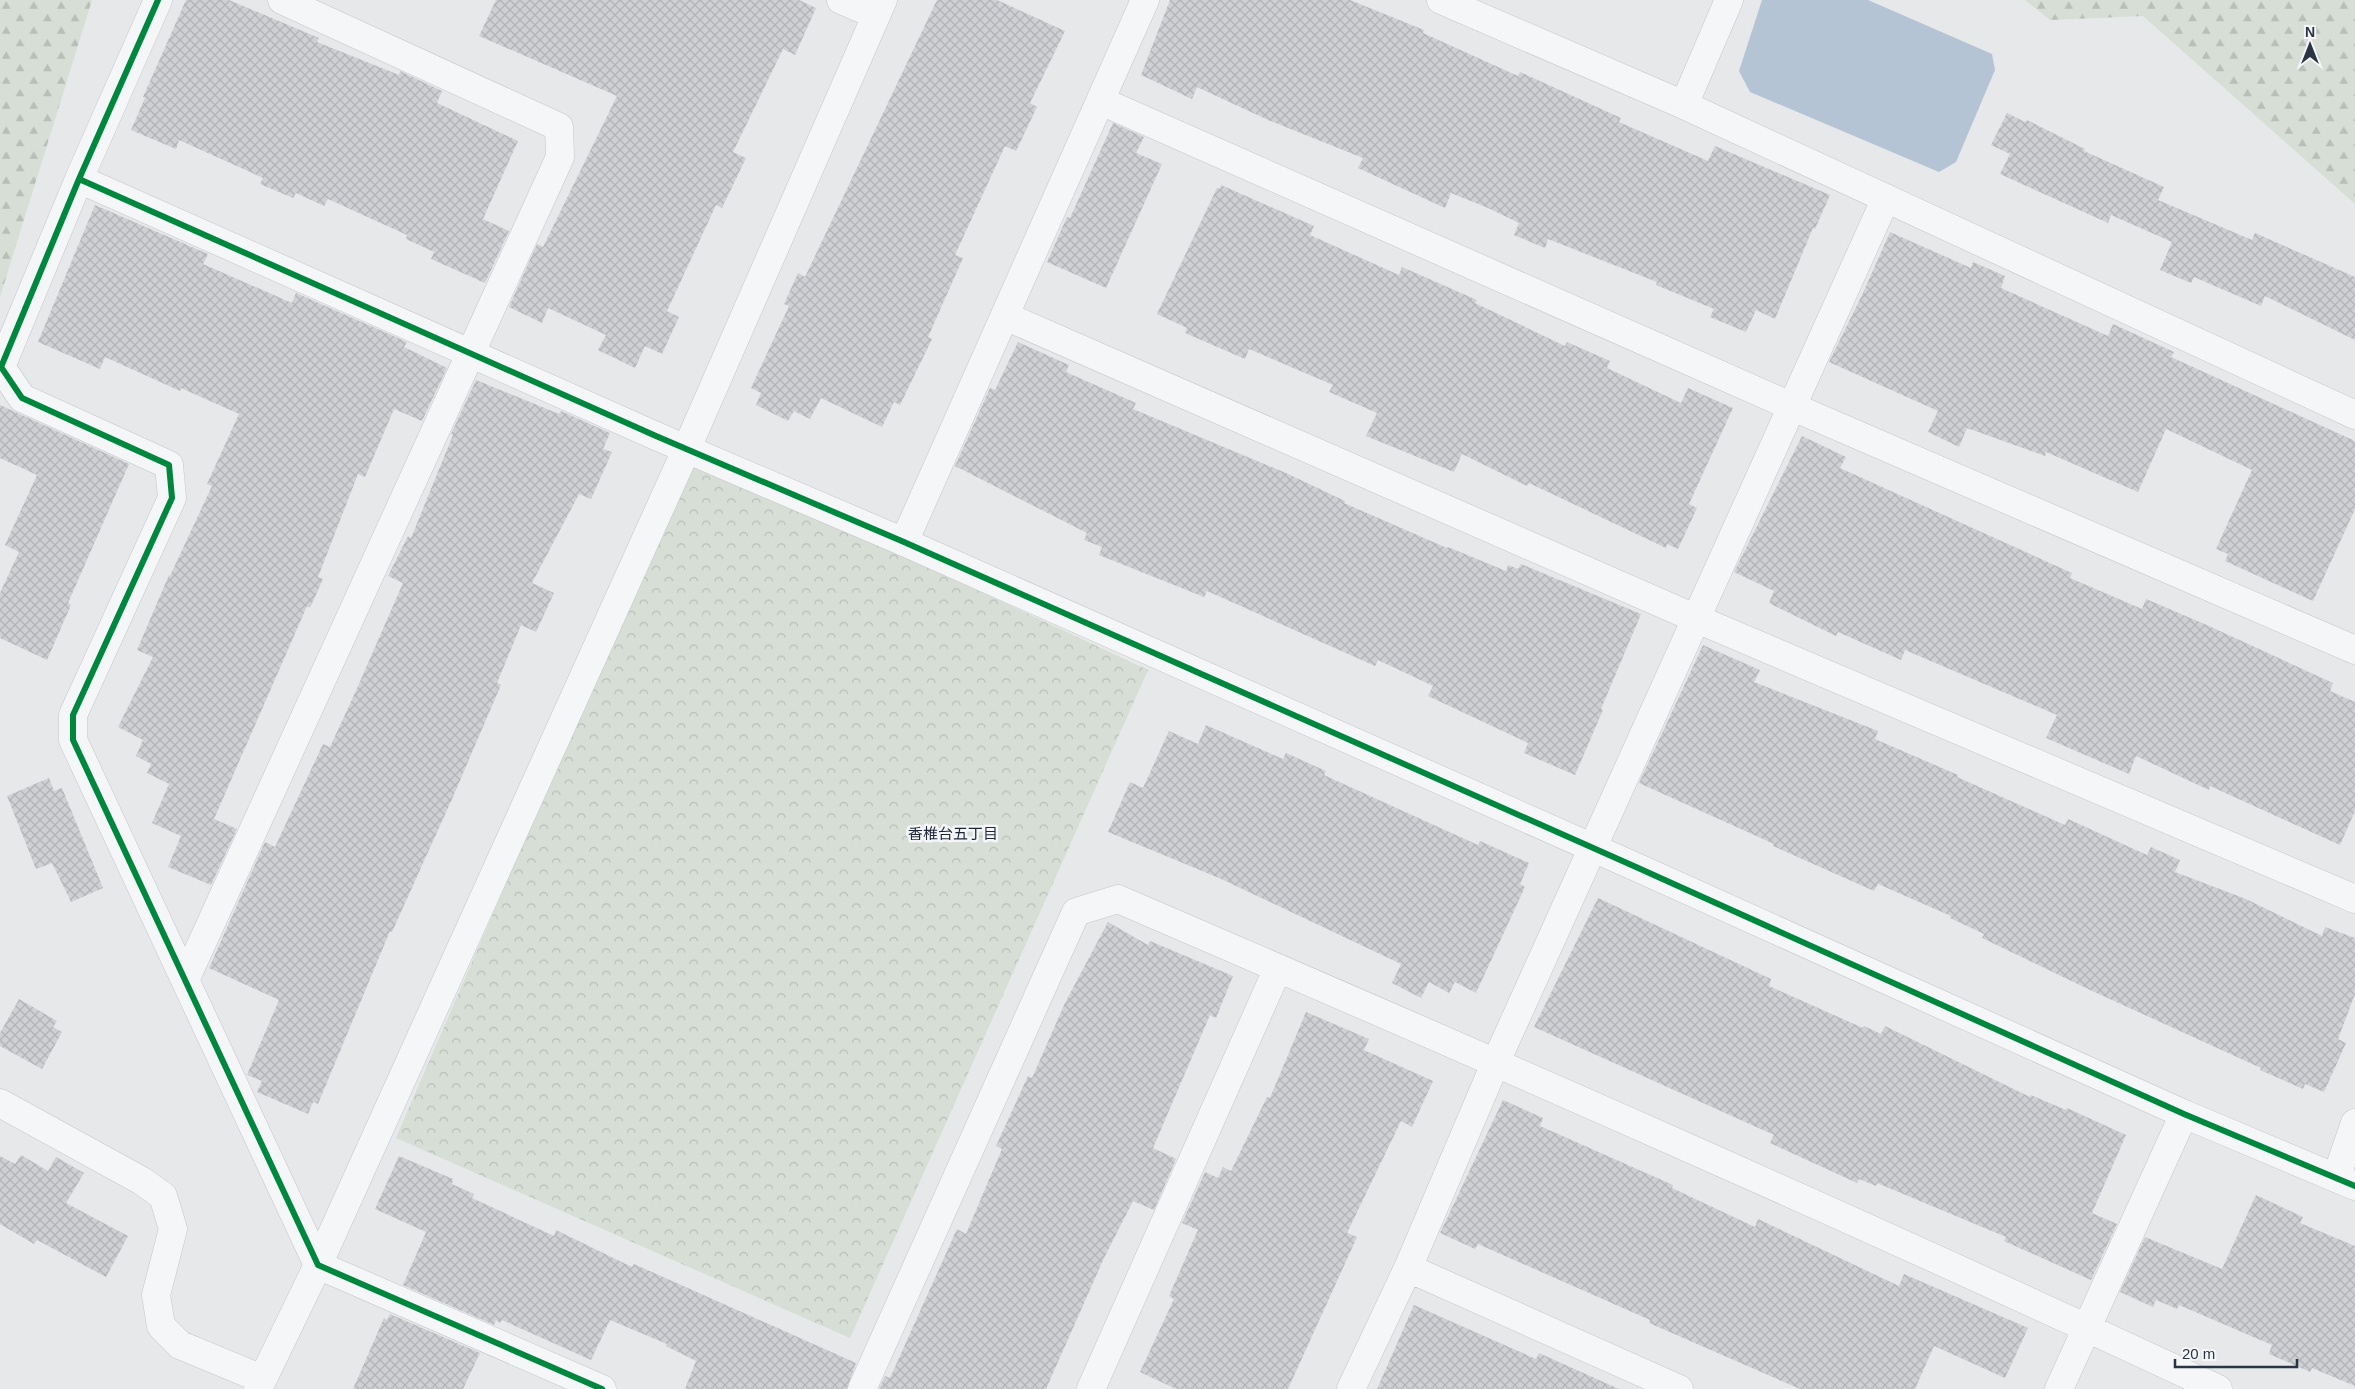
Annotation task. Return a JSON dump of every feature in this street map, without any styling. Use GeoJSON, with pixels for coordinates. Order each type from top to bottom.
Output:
{"type":"FeatureCollection","features":[{"type":"Feature","properties":{"kind":"street"},"geometry":{"type":"LineString","coordinates":[[158,0],[79,178],[1,367],[22,398],[169,465],[172,498],[73,715],[73,740],[186,978],[318,1265],[602,1389]]}},
{"type":"Feature","properties":{"kind":"street"},"geometry":{"type":"LineString","coordinates":[[186,978],[560,157],[559,127],[282,0]]}},
{"type":"Feature","properties":{"kind":"street"},"geometry":{"type":"LineString","coordinates":[[0,1103],[142,1181],[162,1196],[173,1229],[156,1295],[161,1326],[180,1345],[260,1384],[318,1265],[686,448],[879,8],[841,0]]}},
{"type":"Feature","properties":{"kind":"street"},"geometry":{"type":"LineString","coordinates":[[904,542],[1145,0]]}},
{"type":"Feature","properties":{"kind":"street"},"geometry":{"type":"LineString","coordinates":[[1442,0],[1684,105],[2355,415]]}},
{"type":"Feature","properties":{"kind":"street"},"geometry":{"type":"LineString","coordinates":[[1684,105],[1729,0]]}},
{"type":"Feature","properties":{"kind":"street"},"geometry":{"type":"LineString","coordinates":[[1101,101],[1794,407],[2355,650]]}},
{"type":"Feature","properties":{"kind":"street"},"geometry":{"type":"LineString","coordinates":[[79,178],[472,352],[656,436],[904,542],[2184,1114],[2346,1182],[2355,1124]]}},
{"type":"Feature","properties":{"kind":"street"},"geometry":{"type":"LineString","coordinates":[[1351,1389],[1408,1268],[1495,1064],[1794,407],[1886,198]]}},
{"type":"Feature","properties":{"kind":"street"},"geometry":{"type":"LineString","coordinates":[[1005,316],[1697,619],[2355,899]]}},
{"type":"Feature","properties":{"kind":"street"},"geometry":{"type":"LineString","coordinates":[[862,1389],[1076,912],[1118,899],[1495,1064],[2087,1328],[2218,1389]]}},
{"type":"Feature","properties":{"kind":"street"},"geometry":{"type":"LineString","coordinates":[[1091,1389],[1278,968]]}},
{"type":"Feature","properties":{"kind":"street"},"geometry":{"type":"LineString","coordinates":[[2059,1389],[2184,1114]]}},
{"type":"Feature","properties":{"kind":"street"},"geometry":{"type":"LineString","coordinates":[[1408,1268],[1678,1389]]}},
{"type":"Feature","properties":{"kind":"green space"},"geometry":{"type":"Polygon","coordinates":[[[0,0],[92,0],[0,297],[0,0]]]}},
{"type":"Feature","properties":{"kind":"green space"},"geometry":{"type":"Polygon","coordinates":[[[2025,0],[2355,0],[2355,204],[2143,16],[2050,20],[2025,0]]]}},
{"type":"Feature","properties":{"kind":"green space"},"geometry":{"type":"Polygon","coordinates":[[[712,466],[1148,670],[850,1338],[396,1138],[686,467],[712,466]]]}},
{"type":"Feature","properties":{"kind":"water"},"geometry":{"type":"Polygon","coordinates":[[[1762,0],[1868,0],[1992,54],[1995,70],[1956,162],[1939,172],[1750,92],[1739,71],[1762,0]]]}},
{"type":"Feature","properties":{"kind":"building"},"geometry":{"type":"Polygon","coordinates":[[[186,0],[229,0],[319,38],[317,42],[399,75],[400,71],[442,91],[437,103],[518,141],[483,219],[509,231],[485,283],[431,259],[434,252],[406,239],[407,235],[328,199],[324,206],[296,193],[293,198],[260,184],[263,178],[179,140],[176,149],[131,130],[145,98],[143,97],[186,0]]]}},
{"type":"Feature","properties":{"kind":"building"},"geometry":{"type":"Polygon","coordinates":[[[496,0],[799,0],[816,8],[795,55],[783,49],[733,152],[746,158],[722,208],[716,205],[667,311],[679,317],[662,354],[645,346],[635,368],[598,350],[606,335],[548,308],[542,323],[509,307],[537,244],[543,247],[617,96],[479,36],[496,0]]]}},
{"type":"Feature","properties":{"kind":"building"},"geometry":{"type":"Polygon","coordinates":[[[937,0],[997,0],[1065,31],[1030,103],[1037,107],[1016,151],[1005,146],[955,255],[963,258],[928,337],[932,339],[900,405],[894,402],[882,427],[821,398],[810,419],[794,411],[788,421],[756,405],[761,393],[751,388],[789,306],[784,304],[798,273],[805,277],[937,0]]]}},
{"type":"Feature","properties":{"kind":"building"},"geometry":{"type":"Polygon","coordinates":[[[1170,0],[1350,0],[1424,30],[1423,33],[1518,76],[1520,72],[1621,118],[1619,122],[1708,161],[1715,146],[1830,195],[1815,229],[1813,228],[1775,319],[1756,310],[1746,332],[1710,317],[1714,309],[1656,285],[1657,282],[1548,239],[1545,248],[1514,235],[1519,223],[1488,208],[1451,193],[1445,208],[1358,168],[1363,158],[1268,120],[1197,87],[1192,99],[1141,75],[1170,0]]]}},
{"type":"Feature","properties":{"kind":"building"},"geometry":{"type":"Polygon","coordinates":[[[2007,113],[2025,122],[2027,120],[2085,149],[2084,151],[2164,187],[2158,200],[2252,240],[2255,233],[2355,277],[2355,340],[2265,296],[2261,306],[2194,277],[2191,283],[2160,270],[2172,242],[2111,215],[2108,223],[2000,174],[2010,154],[1991,145],[2007,113]]]}},
{"type":"Feature","properties":{"kind":"building"},"geometry":{"type":"Polygon","coordinates":[[[1113,123],[1144,137],[1136,153],[1162,164],[1106,288],[1047,262],[1067,217],[1070,218],[1113,123]]]}},
{"type":"Feature","properties":{"kind":"building"},"geometry":{"type":"Polygon","coordinates":[[[1221,185],[1314,226],[1310,235],[1399,275],[1402,267],[1477,300],[1475,303],[1565,346],[1567,342],[1610,361],[1607,368],[1681,403],[1688,388],[1733,408],[1689,504],[1697,508],[1678,549],[1667,544],[1666,548],[1529,483],[1527,486],[1462,454],[1454,472],[1366,436],[1377,413],[1329,392],[1333,385],[1249,349],[1245,359],[1185,333],[1187,328],[1157,314],[1217,188],[1220,189],[1221,185]]]}},
{"type":"Feature","properties":{"kind":"building"},"geometry":{"type":"Polygon","coordinates":[[[95,205],[208,254],[203,264],[292,303],[296,293],[407,342],[404,347],[447,368],[422,421],[394,409],[365,477],[358,474],[318,577],[323,579],[310,608],[307,606],[214,819],[237,829],[211,885],[168,867],[181,836],[152,823],[169,784],[147,773],[151,764],[136,756],[143,740],[118,727],[153,657],[137,650],[169,575],[212,486],[207,484],[239,414],[181,388],[180,391],[105,357],[100,369],[38,342],[95,205]]]}},
{"type":"Feature","properties":{"kind":"building"},"geometry":{"type":"Polygon","coordinates":[[[1890,232],[1971,268],[1973,262],[2005,276],[2001,288],[2108,336],[2113,324],[2174,352],[2171,357],[2355,441],[2355,509],[2313,601],[2225,561],[2228,554],[2216,549],[2252,470],[2166,429],[2138,492],[2046,452],[2045,456],[1967,428],[1959,447],[1928,432],[1938,411],[1829,362],[1890,232]]]}},
{"type":"Feature","properties":{"kind":"building"},"geometry":{"type":"Polygon","coordinates":[[[1018,342],[1069,365],[1066,372],[1136,403],[1133,409],[1286,473],[1345,501],[1344,503],[1447,548],[1506,571],[1508,565],[1518,569],[1521,564],[1641,614],[1575,775],[1524,753],[1528,743],[1428,696],[1433,686],[1378,660],[1375,666],[1207,591],[1204,597],[1099,555],[1102,547],[1084,540],[1087,533],[955,466],[990,388],[995,390],[1018,342]]]}},
{"type":"Feature","properties":{"kind":"building"},"geometry":{"type":"Polygon","coordinates":[[[476,380],[559,414],[561,411],[610,433],[603,449],[612,452],[591,499],[579,494],[532,583],[554,593],[536,632],[521,625],[497,683],[501,685],[452,799],[392,932],[390,931],[318,1104],[313,1102],[308,1114],[257,1092],[262,1081],[247,1075],[279,1000],[209,968],[265,842],[275,847],[323,744],[330,747],[355,693],[403,583],[388,576],[408,536],[411,538],[453,435],[451,434],[476,380]]]}},
{"type":"Feature","properties":{"kind":"building"},"geometry":{"type":"Polygon","coordinates":[[[0,405],[129,464],[68,603],[71,605],[47,660],[0,638],[0,593],[19,552],[5,545],[37,475],[0,458],[0,405]]]}},
{"type":"Feature","properties":{"kind":"building"},"geometry":{"type":"Polygon","coordinates":[[[1802,436],[1846,457],[1840,468],[2072,573],[2070,578],[2142,609],[2146,599],[2333,683],[2330,691],[2355,702],[2355,811],[2340,845],[2210,786],[2209,790],[2136,756],[2129,774],[2046,738],[2057,715],[1905,650],[1901,660],[1838,632],[1836,636],[1769,603],[1774,591],[1734,572],[1802,436]]]}},
{"type":"Feature","properties":{"kind":"building"},"geometry":{"type":"Polygon","coordinates":[[[1703,645],[1760,670],[1754,682],[1878,731],[1875,739],[1958,775],[1957,777],[2065,825],[2068,819],[2147,855],[2151,847],[2180,860],[2175,872],[2246,899],[2322,936],[2325,927],[2355,938],[2355,994],[2338,1039],[2346,1043],[2324,1092],[2305,1084],[2303,1089],[2090,990],[1982,938],[1984,934],[1950,918],[1951,916],[1878,884],[1874,891],[1639,783],[1703,645]]]}},
{"type":"Feature","properties":{"kind":"building"},"geometry":{"type":"Polygon","coordinates":[[[1206,725],[1283,759],[1286,753],[1326,771],[1324,775],[1478,845],[1480,841],[1529,863],[1520,884],[1525,887],[1476,993],[1455,982],[1449,993],[1429,982],[1421,998],[1392,983],[1401,964],[1219,878],[1108,832],[1130,782],[1143,788],[1169,731],[1198,744],[1206,725]]]}},
{"type":"Feature","properties":{"kind":"building"},"geometry":{"type":"Polygon","coordinates":[[[49,778],[54,791],[62,788],[103,888],[71,902],[52,863],[36,869],[7,796],[49,778]]]}},
{"type":"Feature","properties":{"kind":"building"},"geometry":{"type":"Polygon","coordinates":[[[1598,898],[1771,979],[1769,986],[1863,1028],[1864,1026],[1881,1034],[1885,1026],[2030,1097],[2031,1095],[2066,1110],[2067,1108],[2126,1135],[2092,1213],[2117,1224],[2091,1280],[2004,1241],[2006,1237],[1877,1183],[1876,1186],[1859,1179],[1857,1183],[1770,1143],[1774,1135],[1534,1027],[1598,898]]]}},
{"type":"Feature","properties":{"kind":"building"},"geometry":{"type":"Polygon","coordinates":[[[1108,922],[1148,945],[1150,941],[1233,976],[1216,1018],[1210,1015],[1153,1148],[1176,1159],[1154,1210],[1133,1201],[1104,1258],[1046,1389],[879,1389],[885,1376],[890,1378],[957,1229],[966,1234],[1002,1149],[996,1146],[1028,1076],[1032,1078],[1065,1003],[1108,922]]]}},
{"type":"Feature","properties":{"kind":"building"},"geometry":{"type":"Polygon","coordinates":[[[19,999],[57,1021],[53,1027],[62,1032],[42,1069],[0,1046],[0,1033],[19,999]]]}},
{"type":"Feature","properties":{"kind":"building"},"geometry":{"type":"Polygon","coordinates":[[[1306,1012],[1369,1039],[1364,1050],[1433,1081],[1412,1127],[1401,1121],[1347,1233],[1357,1237],[1288,1389],[1176,1389],[1140,1372],[1174,1299],[1169,1296],[1198,1230],[1182,1223],[1205,1172],[1218,1178],[1223,1167],[1231,1171],[1267,1097],[1270,1098],[1306,1012]]]}},
{"type":"Feature","properties":{"kind":"building"},"geometry":{"type":"Polygon","coordinates":[[[1503,1100],[1543,1118],[1540,1126],[1673,1185],[1672,1188],[1755,1227],[1758,1219],[1899,1286],[1904,1274],[2028,1328],[2005,1378],[1934,1346],[1915,1389],[1800,1389],[1649,1323],[1650,1320],[1478,1244],[1475,1249],[1440,1233],[1503,1100]]]}},
{"type":"Feature","properties":{"kind":"building"},"geometry":{"type":"Polygon","coordinates":[[[21,1155],[48,1171],[56,1157],[84,1173],[66,1203],[128,1236],[106,1277],[37,1240],[34,1244],[0,1224],[0,1156],[15,1164],[21,1155]]]}},
{"type":"Feature","properties":{"kind":"building"},"geometry":{"type":"Polygon","coordinates":[[[399,1156],[453,1179],[452,1184],[474,1194],[472,1198],[554,1236],[556,1230],[632,1267],[634,1264],[856,1363],[847,1389],[685,1389],[696,1361],[666,1346],[667,1344],[610,1320],[591,1360],[502,1320],[500,1323],[496,1320],[494,1325],[403,1285],[426,1232],[375,1209],[399,1156]]]}},
{"type":"Feature","properties":{"kind":"building"},"geometry":{"type":"Polygon","coordinates":[[[2256,1195],[2303,1217],[2300,1223],[2355,1246],[2355,1386],[2312,1368],[2310,1372],[2269,1354],[2272,1345],[2179,1305],[2177,1309],[2156,1300],[2153,1307],[2120,1292],[2145,1237],[2222,1269],[2256,1195]]]}},
{"type":"Feature","properties":{"kind":"building"},"geometry":{"type":"Polygon","coordinates":[[[1414,1305],[1536,1359],[1539,1353],[1619,1389],[1377,1389],[1414,1305]]]}},
{"type":"Feature","properties":{"kind":"building"},"geometry":{"type":"Polygon","coordinates":[[[390,1314],[480,1353],[463,1389],[353,1389],[384,1318],[387,1320],[390,1314]]]}},
{"type":"Feature","properties":{"kind":"cycle path"},"geometry":{"type":"LineString","coordinates":[[158,0],[79,179],[1,367],[22,398],[169,465],[172,498],[73,715],[73,740],[318,1265],[602,1389]]}},
{"type":"Feature","properties":{"kind":"cycle path"},"geometry":{"type":"LineString","coordinates":[[79,179],[656,436],[904,542],[1636,867],[2184,1114],[2355,1186]]}},
{"type":"Feature","properties":{"kind":"district","name":"香椎台五丁目"},"geometry":{"type":"Point","coordinates":[953,833]}}]}
